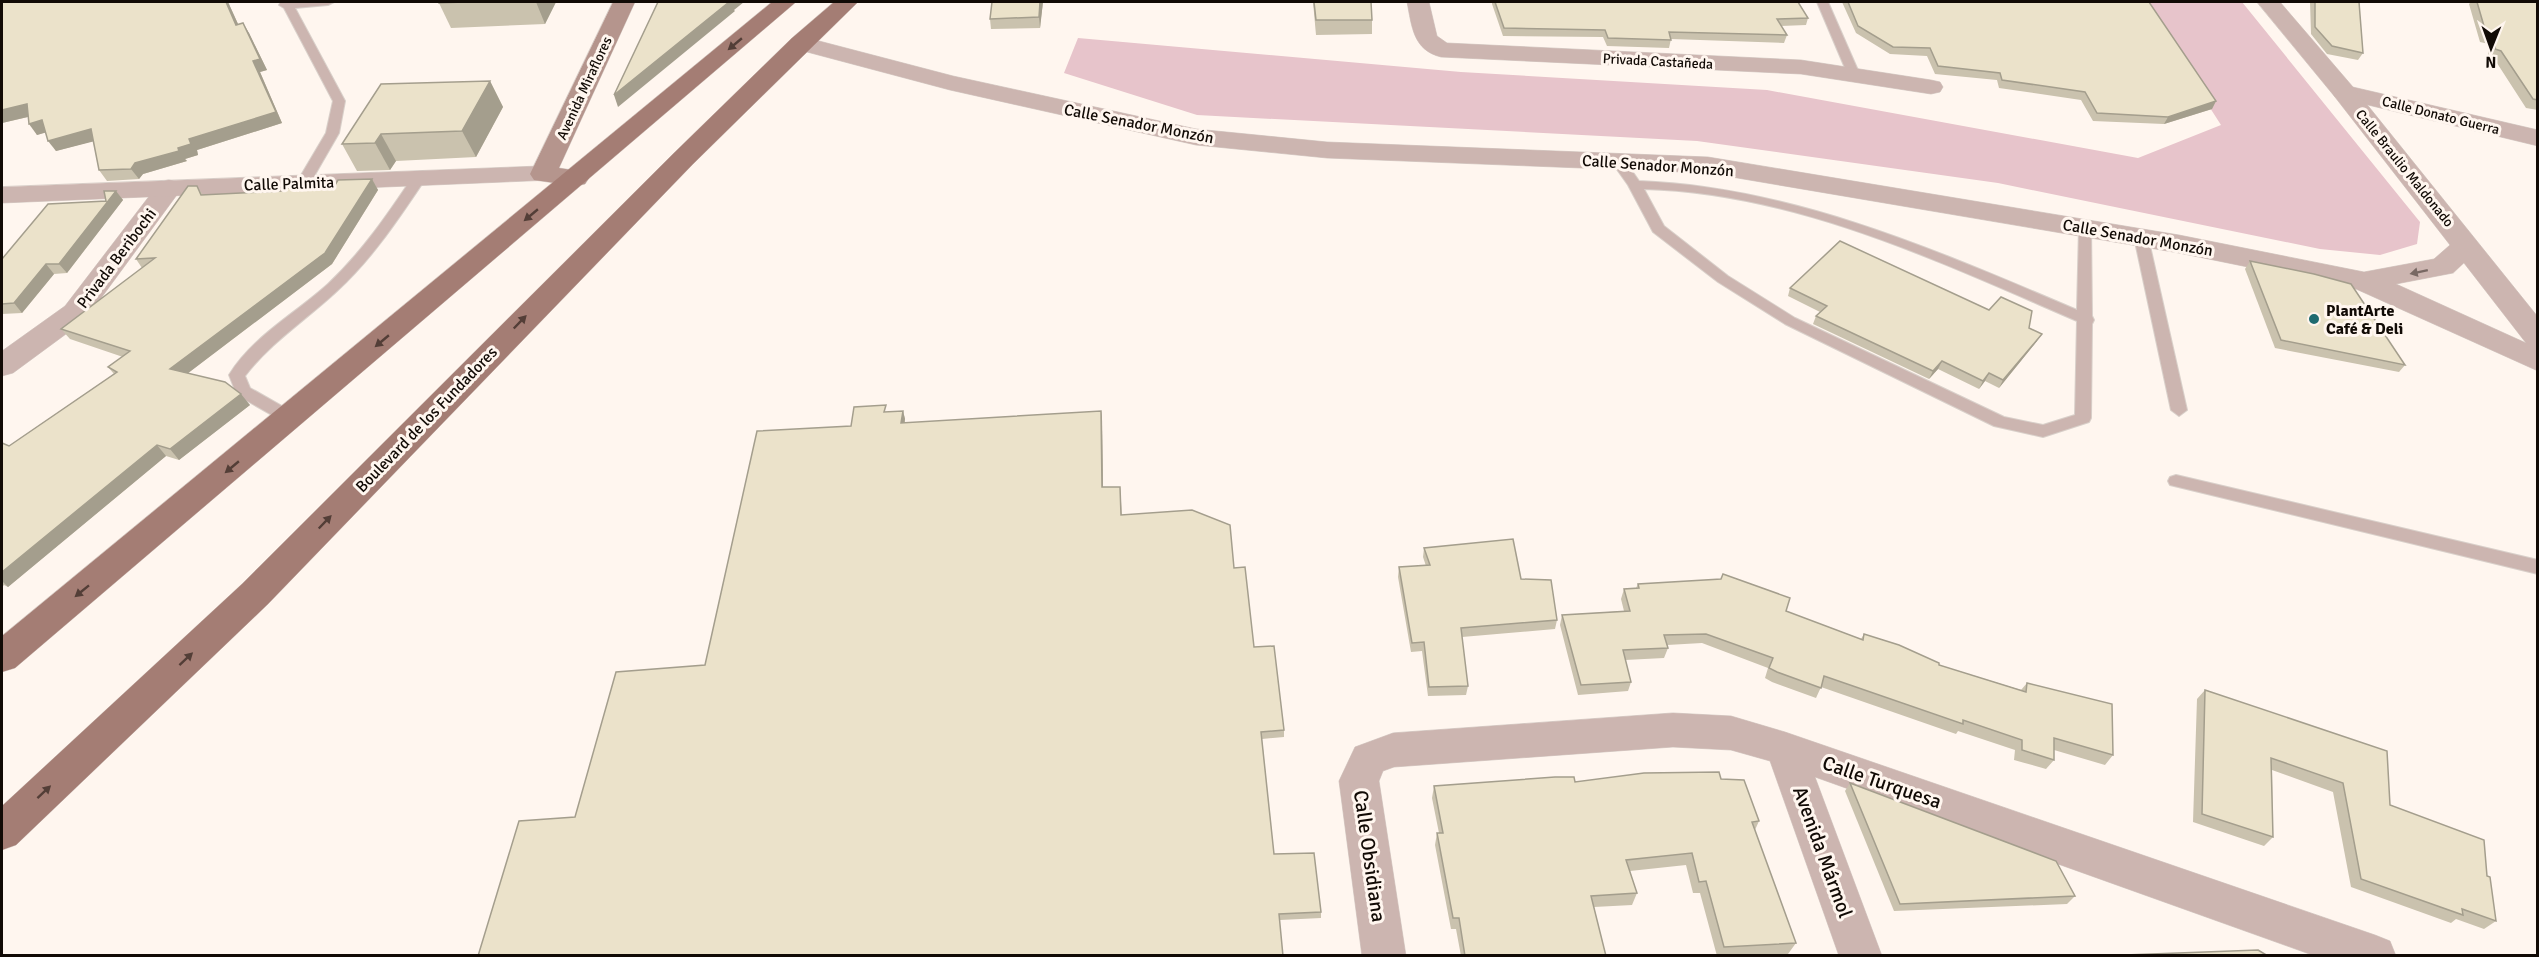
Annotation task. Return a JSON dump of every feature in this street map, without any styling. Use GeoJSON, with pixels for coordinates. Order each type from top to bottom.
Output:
{"type":"FeatureCollection","features":[{"type":"Feature","properties":{"kind":"main road","name":"Avenida Miraflores"},"geometry":{"type":"LineString","coordinates":[[543,174],[624,2]]}},
{"type":"Feature","properties":{"kind":"main road","name":"Boulevard de los Fundadores"},"geometry":{"type":"LineString","coordinates":[[2,832],[255,594],[528,313],[800,43],[847,2]]}},
{"type":"Feature","properties":{"kind":"main road"},"geometry":{"type":"LineString","coordinates":[[783,4],[778,21],[785,32],[800,43]]}},
{"type":"Feature","properties":{"kind":"main road"},"geometry":{"type":"LineString","coordinates":[[2,657],[783,4]]}},
{"type":"Feature","properties":{"kind":"main road","name":"Calle Palmita"},"geometry":{"type":"LineString","coordinates":[[543,174],[576,178]]}},
{"type":"Feature","properties":{"kind":"street","name":"Privada Castañeda"},"geometry":{"type":"LineString","coordinates":[[1418,2],[1426,39],[1441,50],[1802,67],[1931,87]]}},
{"type":"Feature","properties":{"kind":"street","name":"Calle Braulio Maldonado"},"geometry":{"type":"LineString","coordinates":[[2268,2],[2467,245],[2538,338]]}},
{"type":"Feature","properties":{"kind":"street","name":"Calle Senador Monzón"},"geometry":{"type":"LineString","coordinates":[[800,43],[950,83],[1196,137],[1327,150],[1708,165],[2141,237],[2364,281],[2538,361]]}},
{"type":"Feature","properties":{"kind":"street","name":"Calle Donato Guerra"},"geometry":{"type":"LineString","coordinates":[[2344,92],[2538,138]]}},
{"type":"Feature","properties":{"kind":"street","name":"Calle Palmita"},"geometry":{"type":"LineString","coordinates":[[2,195],[543,174]]}},
{"type":"Feature","properties":{"kind":"street","name":"Privada Beribochi"},"geometry":{"type":"LineString","coordinates":[[2,366],[75,313],[169,188]]}},
{"type":"Feature","properties":{"kind":"street"},"geometry":{"type":"LineString","coordinates":[[2364,281],[2443,267],[2467,245]]}},
{"type":"Feature","properties":{"kind":"street","name":"Calle Turquesa"},"geometry":{"type":"LineString","coordinates":[[1369,759],[1393,750],[1673,729],[1731,734],[1785,749],[2360,952]]}},
{"type":"Feature","properties":{"kind":"street","name":"Avenida Mármol"},"geometry":{"type":"LineString","coordinates":[[1785,749],[1861,956]]}},
{"type":"Feature","properties":{"kind":"street","name":"Calle Obsidiana"},"geometry":{"type":"LineString","coordinates":[[1369,759],[1359,781],[1384,956]]}},
{"type":"Feature","properties":{"kind":"lane"},"geometry":{"type":"LineString","coordinates":[[304,182],[332,134],[339,115],[339,101],[286,3],[328,2]]}},
{"type":"Feature","properties":{"kind":"lane"},"geometry":{"type":"LineString","coordinates":[[1822,2],[1854,75]]}},
{"type":"Feature","properties":{"kind":"lane"},"geometry":{"type":"LineString","coordinates":[[1618,161],[1635,185],[1658,230],[1723,279],[1790,321],[2000,422],[2043,432],[2083,418],[2087,320],[2086,228]]}},
{"type":"Feature","properties":{"kind":"lane"},"geometry":{"type":"LineString","coordinates":[[290,418],[243,391],[237,375],[249,358],[333,288],[377,241],[419,178]]}},
{"type":"Feature","properties":{"kind":"lane"},"geometry":{"type":"LineString","coordinates":[[1635,185],[1689,188],[1786,207],[1943,259],[2087,320]]}},
{"type":"Feature","properties":{"kind":"lane"},"geometry":{"type":"LineString","coordinates":[[2141,237],[2179,410]]}},
{"type":"Feature","properties":{"kind":"lane"},"geometry":{"type":"LineString","coordinates":[[2176,481],[2538,567]]}},
{"type":"Feature","properties":{"kind":"shaded area"},"geometry":{"type":"Polygon","coordinates":[[[2142,2],[2242,2],[2420,222],[2417,244],[2380,255],[2320,249],[1998,183],[1697,141],[1197,115],[1064,73],[1078,38],[1461,72],[1767,90],[2138,158],[2221,125],[2142,2]]]}},
{"type":"Feature","properties":{"kind":"building"},"geometry":{"type":"Polygon","coordinates":[[[2,2],[226,2],[236,25],[243,23],[260,59],[253,61],[276,112],[189,139],[191,144],[178,148],[179,151],[135,163],[131,169],[99,170],[91,129],[48,141],[42,120],[29,124],[27,104],[2,110],[2,2]]]}},
{"type":"Feature","properties":{"kind":"building"},"geometry":{"type":"Polygon","coordinates":[[[658,2],[729,2],[614,95],[658,2]]]}},
{"type":"Feature","properties":{"kind":"building"},"geometry":{"type":"Polygon","coordinates":[[[992,2],[1040,2],[1039,17],[990,19],[992,2]]]}},
{"type":"Feature","properties":{"kind":"building"},"geometry":{"type":"Polygon","coordinates":[[[1314,2],[1371,2],[1372,20],[1316,20],[1314,2]]]}},
{"type":"Feature","properties":{"kind":"building"},"geometry":{"type":"Polygon","coordinates":[[[1495,2],[1798,2],[1808,18],[1777,19],[1787,35],[1669,32],[1671,40],[1608,38],[1605,30],[1504,28],[1495,2]]]}},
{"type":"Feature","properties":{"kind":"building"},"geometry":{"type":"Polygon","coordinates":[[[1848,2],[2149,2],[2216,101],[2168,117],[2097,113],[2085,92],[2002,80],[2000,73],[1938,66],[1930,48],[1893,47],[1858,26],[1848,2]]]}},
{"type":"Feature","properties":{"kind":"building"},"geometry":{"type":"Polygon","coordinates":[[[2315,2],[2359,2],[2363,53],[2332,46],[2315,27],[2315,2]]]}},
{"type":"Feature","properties":{"kind":"building"},"geometry":{"type":"Polygon","coordinates":[[[2477,2],[2538,2],[2538,100],[2533,99],[2501,51],[2495,49],[2495,35],[2486,33],[2477,2]]]}},
{"type":"Feature","properties":{"kind":"building"},"geometry":{"type":"Polygon","coordinates":[[[490,81],[462,131],[381,134],[375,143],[342,144],[381,84],[490,81]]]}},
{"type":"Feature","properties":{"kind":"building"},"geometry":{"type":"Polygon","coordinates":[[[372,179],[325,253],[170,369],[225,382],[241,394],[170,449],[157,445],[2,572],[2,443],[9,446],[117,372],[108,367],[130,351],[61,329],[155,258],[136,259],[188,186],[197,186],[201,195],[282,191],[286,188],[335,185],[338,180],[372,179]]]}},
{"type":"Feature","properties":{"kind":"building"},"geometry":{"type":"Polygon","coordinates":[[[104,191],[116,191],[59,264],[46,264],[14,303],[2,304],[2,259],[48,204],[106,201],[104,191]]]}},
{"type":"Feature","properties":{"kind":"building"},"geometry":{"type":"Polygon","coordinates":[[[1840,241],[1989,310],[2001,297],[2032,311],[2029,328],[2042,334],[2003,380],[1989,373],[1983,381],[1942,361],[1933,371],[1816,316],[1827,306],[1790,288],[1840,241]]]}},
{"type":"Feature","properties":{"kind":"building","name":"PlantArte Café & Deli"},"geometry":{"type":"Polygon","coordinates":[[[2250,261],[2351,284],[2405,365],[2281,340],[2250,261]]]}},
{"type":"Feature","properties":{"kind":"building"},"geometry":{"type":"Polygon","coordinates":[[[886,405],[884,412],[903,411],[901,423],[1101,411],[1102,487],[1120,487],[1121,515],[1192,510],[1230,525],[1234,568],[1245,567],[1254,647],[1274,646],[1284,730],[1261,732],[1274,854],[1314,853],[1321,912],[1279,914],[1283,956],[478,956],[519,821],[575,817],[616,672],[705,665],[757,431],[851,426],[854,407],[886,405]]]}},
{"type":"Feature","properties":{"kind":"building"},"geometry":{"type":"Polygon","coordinates":[[[1513,539],[1521,579],[1551,580],[1557,620],[1461,628],[1468,686],[1429,687],[1424,642],[1412,643],[1399,567],[1430,565],[1424,548],[1513,539]]]}},
{"type":"Feature","properties":{"kind":"building"},"geometry":{"type":"Polygon","coordinates":[[[1723,574],[1790,598],[1786,611],[1863,640],[1864,634],[1899,645],[1939,665],[2026,692],[2027,683],[2112,704],[2113,755],[2054,738],[2054,760],[2022,750],[2022,740],[1963,720],[1963,724],[1824,676],[1821,688],[1769,668],[1773,658],[1706,634],[1664,635],[1668,648],[1623,650],[1631,682],[1581,685],[1562,615],[1630,611],[1624,589],[1639,588],[1638,584],[1721,579],[1723,574]]]}},
{"type":"Feature","properties":{"kind":"building"},"geometry":{"type":"Polygon","coordinates":[[[2205,690],[2387,751],[2390,805],[2484,840],[2487,876],[2490,877],[2496,921],[2462,909],[2463,915],[2361,879],[2343,783],[2271,758],[2273,837],[2202,814],[2205,690]]]}},
{"type":"Feature","properties":{"kind":"building"},"geometry":{"type":"Polygon","coordinates":[[[1719,772],[1721,779],[1744,780],[1759,821],[1752,822],[1796,943],[1724,947],[1706,881],[1699,882],[1692,853],[1626,860],[1637,893],[1591,896],[1606,956],[1465,956],[1459,918],[1453,918],[1437,833],[1443,833],[1434,786],[1555,777],[1574,777],[1575,782],[1644,773],[1719,772]]]}},
{"type":"Feature","properties":{"kind":"building"},"geometry":{"type":"Polygon","coordinates":[[[1850,783],[2056,861],[2075,896],[1900,904],[1850,783]]]}},
{"type":"Feature","properties":{"kind":"building"},"geometry":{"type":"Polygon","coordinates":[[[2258,950],[2268,956],[2126,955],[2258,950]]]}},
{"type":"Feature","properties":{"kind":"place","name":"PlantArte Café & Deli"},"geometry":{"type":"Point","coordinates":[2314,319]}}]}
